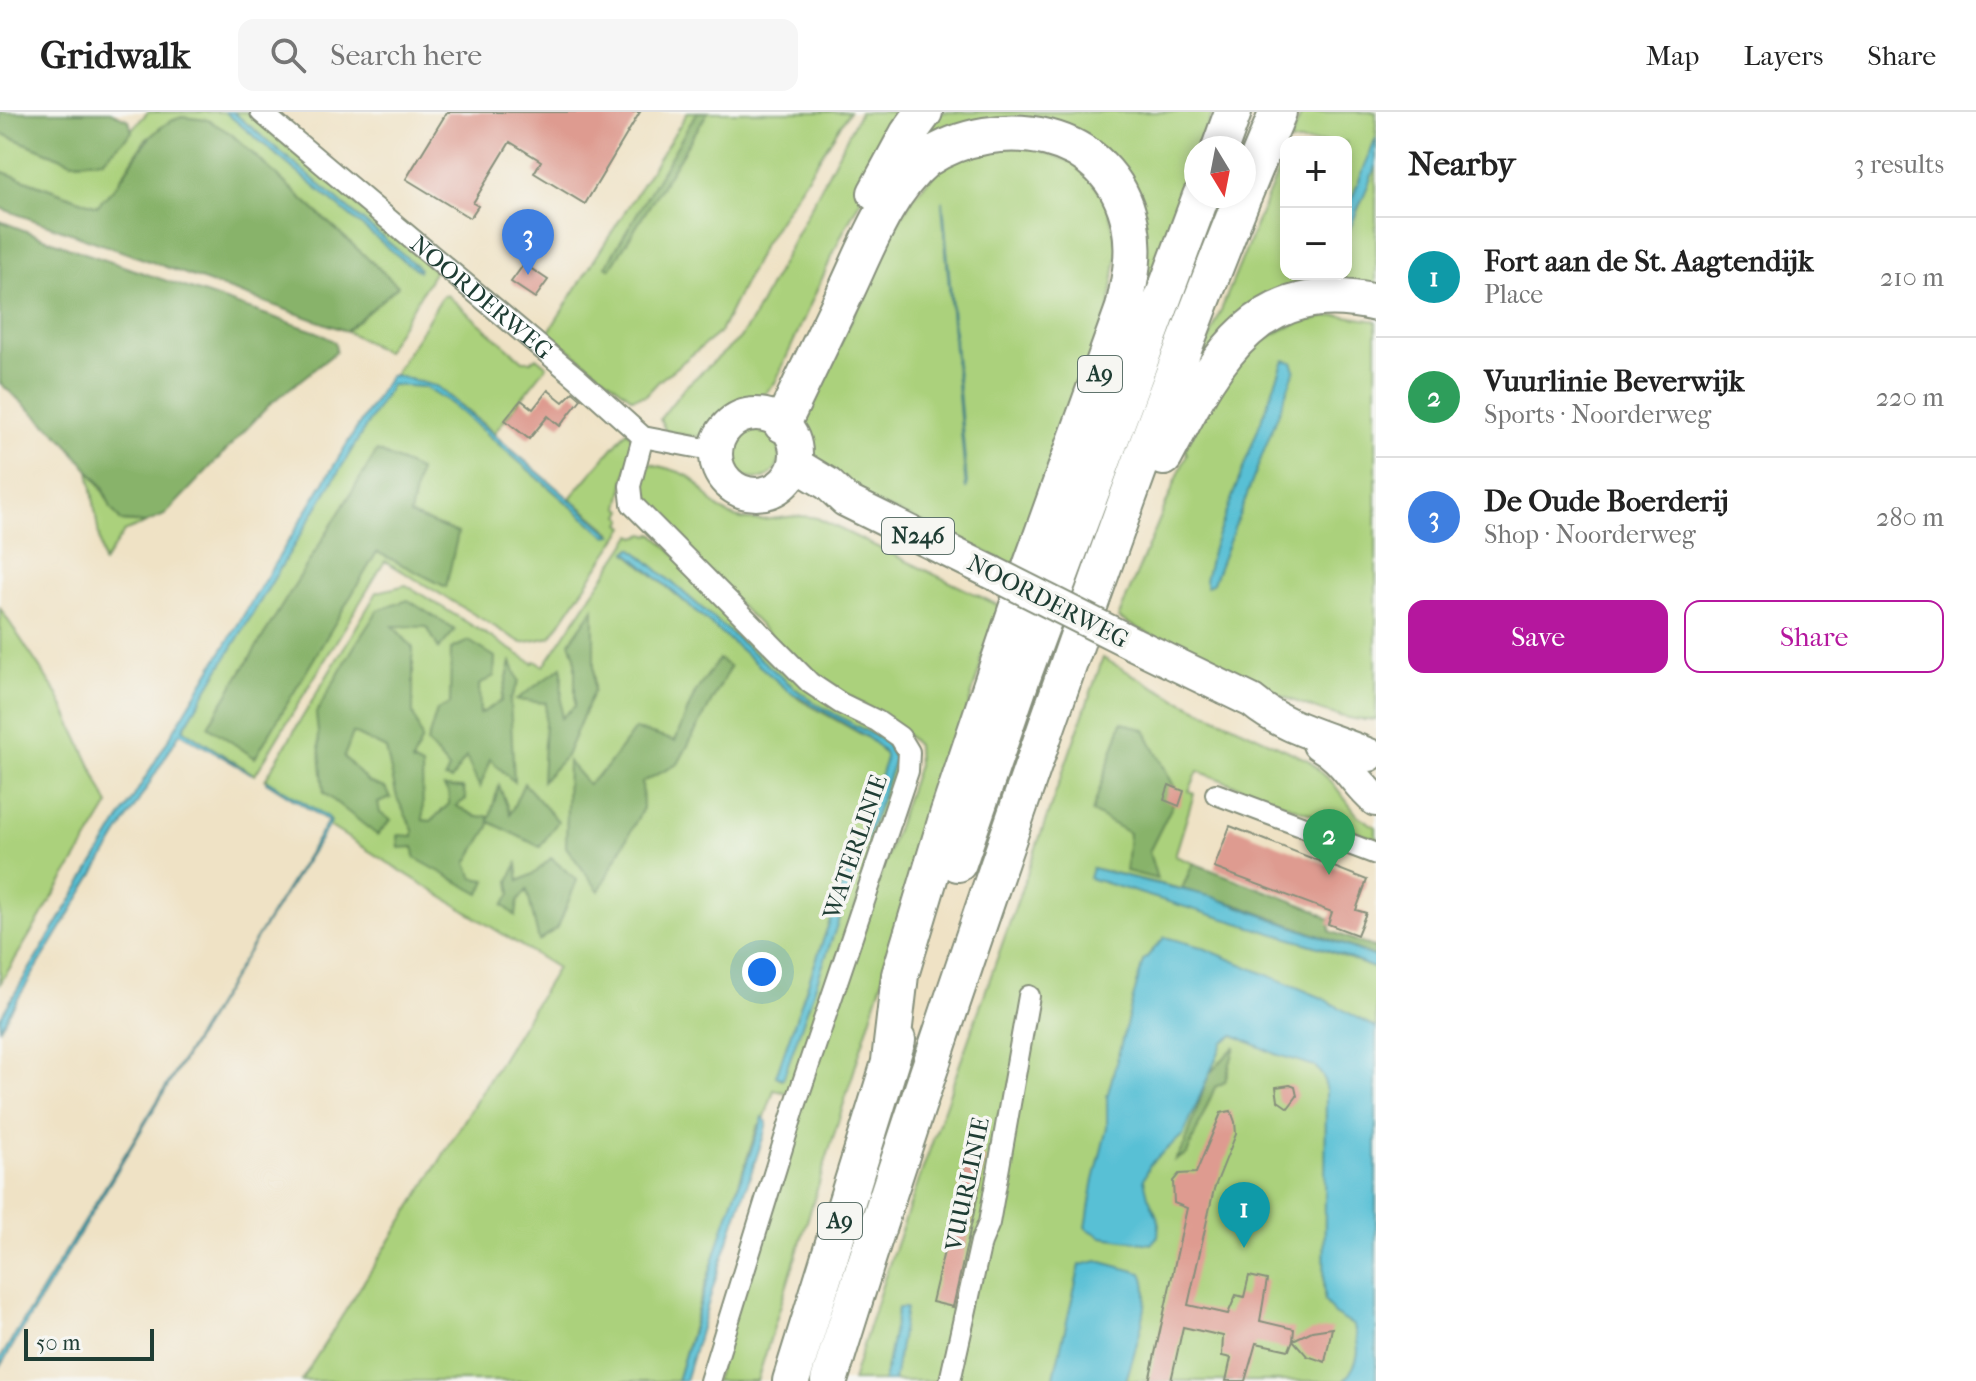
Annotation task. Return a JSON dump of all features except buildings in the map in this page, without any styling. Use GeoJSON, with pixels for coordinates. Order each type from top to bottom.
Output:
{"type":"FeatureCollection","features":[{"type":"Feature","properties":{"kind":"highway"},"geometry":{"type":"LineString","coordinates":[[773,420],[888,169],[924,112]]}},
{"type":"Feature","properties":{"kind":"highway"},"geometry":{"type":"LineString","coordinates":[[1224,136],[1233,112]]}},
{"type":"Feature","properties":{"kind":"highway","name":"A9"},"geometry":{"type":"LineString","coordinates":[[1256,166],[1278,112]]}},
{"type":"Feature","properties":{"kind":"highway","name":"A9"},"geometry":{"type":"LineString","coordinates":[[773,420],[902,182],[925,159],[949,142],[986,127],[1015,126],[1061,137],[1087,153],[1112,179],[1126,210],[1133,248],[1132,271],[1124,308],[1032,564],[948,815],[900,975],[890,1061]]}},
{"type":"Feature","properties":{"kind":"highway","name":"A9"},"geometry":{"type":"LineString","coordinates":[[791,1381],[890,1061],[1022,677],[1197,208]]}},
{"type":"Feature","properties":{"kind":"highway","name":"A9"},"geometry":{"type":"LineString","coordinates":[[829,1381],[942,1028],[1093,592],[1206,287],[1239,208]]}},
{"type":"Feature","properties":{"kind":"highway","name":"A9"},"geometry":{"type":"LineString","coordinates":[[1093,592],[1192,401],[1242,333],[1268,315],[1310,300],[1345,298],[1376,303]]}},
{"type":"Feature","properties":{"kind":"main road"},"geometry":{"type":"LineString","coordinates":[[751,415],[773,420],[791,435],[796,449],[790,474],[773,491],[746,493],[724,478],[716,451],[720,438],[727,427],[738,419],[751,415]]}},
{"type":"Feature","properties":{"kind":"main road","name":"NOORDERWEG"},"geometry":{"type":"LineString","coordinates":[[790,474],[824,497],[845,500],[1252,701],[1330,750],[1348,768],[1360,787],[1376,800]]}},
{"type":"Feature","properties":{"kind":"main road","name":"NOORDERWEG"},"geometry":{"type":"LineString","coordinates":[[1252,701],[1277,705],[1374,752]]}},
{"type":"Feature","properties":{"kind":"main road","name":"NOORDERWEG"},"geometry":{"type":"LineString","coordinates":[[1290,725],[1374,752]]}},
{"type":"Feature","properties":{"kind":"street","name":"NOORDERWEG"},"geometry":{"type":"LineString","coordinates":[[261,112],[643,437]]}},
{"type":"Feature","properties":{"kind":"street"},"geometry":{"type":"LineString","coordinates":[[643,437],[716,451]]}},
{"type":"Feature","properties":{"kind":"street","name":"WATERLINIE"},"geometry":{"type":"LineString","coordinates":[[643,437],[630,486],[632,504],[810,683],[900,737],[909,752],[908,771],[795,1106],[710,1381]]}},
{"type":"Feature","properties":{"kind":"street"},"geometry":{"type":"LineString","coordinates":[[1216,794],[1376,854]]}},
{"type":"Feature","properties":{"kind":"street","name":"VUURLINIE"},"geometry":{"type":"LineString","coordinates":[[950,1381],[981,1242],[989,1223],[1029,996]]}},
{"type":"Feature","properties":{"kind":"green space"},"geometry":{"type":"Polygon","coordinates":[[[0,112],[110,112],[129,120],[132,132],[103,160],[72,162],[0,133],[0,112]]]}},
{"type":"Feature","properties":{"kind":"green space"},"geometry":{"type":"Polygon","coordinates":[[[148,112],[246,112],[435,271],[385,352],[346,331],[397,285],[230,133],[154,134],[145,140],[116,186],[97,206],[0,171],[0,133],[72,162],[103,160],[148,112]]]}},
{"type":"Feature","properties":{"kind":"green space"},"geometry":{"type":"Polygon","coordinates":[[[688,112],[849,112],[762,247],[720,332],[646,395],[632,398],[548,333],[688,112]]]}},
{"type":"Feature","properties":{"kind":"green space"},"geometry":{"type":"Polygon","coordinates":[[[697,112],[708,112],[610,269],[606,266],[697,112]]]}},
{"type":"Feature","properties":{"kind":"green space"},"geometry":{"type":"Polygon","coordinates":[[[860,112],[908,112],[842,234],[775,383],[760,399],[731,412],[704,435],[695,437],[666,432],[660,419],[685,387],[739,339],[752,320],[860,112]]]}},
{"type":"Feature","properties":{"kind":"green space"},"geometry":{"type":"Polygon","coordinates":[[[934,112],[1213,112],[1204,136],[1184,136],[1184,189],[1141,306],[1140,250],[1069,135],[909,168],[934,112]]]}},
{"type":"Feature","properties":{"kind":"green space"},"geometry":{"type":"Polygon","coordinates":[[[1302,112],[1376,112],[1376,296],[1353,292],[1196,371],[1280,167],[1280,280],[1352,280],[1352,136],[1292,136],[1302,112]]]}},
{"type":"Feature","properties":{"kind":"green space"},"geometry":{"type":"Polygon","coordinates":[[[182,117],[208,120],[230,133],[398,286],[346,331],[0,208],[0,171],[97,206],[118,183],[152,135],[182,117]]]}},
{"type":"Feature","properties":{"kind":"green space"},"geometry":{"type":"Polygon","coordinates":[[[1017,142],[1075,163],[1106,198],[1118,250],[1109,309],[1014,566],[935,527],[874,503],[807,453],[802,428],[887,241],[914,196],[937,171],[961,153],[1017,142]]]}},
{"type":"Feature","properties":{"kind":"green space"},"geometry":{"type":"Polygon","coordinates":[[[0,221],[317,332],[335,342],[336,352],[270,404],[165,515],[146,523],[121,521],[111,508],[103,487],[63,439],[0,383],[0,221]]]}},
{"type":"Feature","properties":{"kind":"green space"},"geometry":{"type":"Polygon","coordinates":[[[447,295],[523,361],[536,357],[547,366],[494,433],[438,387],[394,375],[442,297],[447,295]]]}},
{"type":"Feature","properties":{"kind":"green space"},"geometry":{"type":"Polygon","coordinates":[[[1339,315],[1376,321],[1376,719],[1355,719],[1325,712],[1288,698],[1248,682],[1118,618],[1187,454],[1185,449],[1227,377],[1261,342],[1282,330],[1339,315]]]}},
{"type":"Feature","properties":{"kind":"green space"},"geometry":{"type":"Polygon","coordinates":[[[391,385],[424,387],[448,401],[599,530],[612,533],[570,498],[628,430],[634,440],[619,507],[623,510],[621,524],[625,527],[551,637],[522,643],[385,561],[255,775],[183,729],[387,390],[391,385]]]}},
{"type":"Feature","properties":{"kind":"green space"},"geometry":{"type":"Polygon","coordinates":[[[756,431],[773,438],[780,455],[773,472],[756,479],[739,472],[732,455],[739,438],[756,431]]]}},
{"type":"Feature","properties":{"kind":"green space"},"geometry":{"type":"Polygon","coordinates":[[[377,451],[419,470],[410,515],[458,533],[446,587],[377,552],[255,758],[208,726],[377,451]]]}},
{"type":"Feature","properties":{"kind":"green space"},"geometry":{"type":"Polygon","coordinates":[[[644,464],[691,478],[715,505],[730,515],[751,520],[795,516],[817,518],[1000,606],[980,661],[757,1381],[715,1381],[754,1245],[918,765],[917,745],[888,720],[822,679],[792,656],[645,506],[638,486],[644,464]]]}},
{"type":"Feature","properties":{"kind":"green space"},"geometry":{"type":"Polygon","coordinates":[[[89,470],[121,521],[146,523],[124,532],[103,563],[89,470]]]}},
{"type":"Feature","properties":{"kind":"green space"},"geometry":{"type":"Polygon","coordinates":[[[653,533],[762,640],[895,739],[906,768],[789,1093],[774,1090],[765,1117],[757,1128],[677,1381],[301,1381],[557,968],[329,826],[330,819],[265,780],[377,592],[406,585],[533,663],[535,661],[544,666],[632,535],[649,536],[653,533]],[[632,548],[627,553],[800,700],[873,741],[885,755],[776,1076],[782,1079],[895,759],[885,742],[813,702],[632,548]]]}},
{"type":"Feature","properties":{"kind":"green space"},"geometry":{"type":"Polygon","coordinates":[[[408,600],[455,630],[439,649],[427,627],[393,626],[413,648],[413,713],[422,739],[412,762],[422,767],[423,820],[431,821],[449,804],[449,794],[444,787],[463,788],[466,799],[456,806],[477,817],[488,816],[489,820],[499,785],[510,814],[524,783],[558,821],[540,847],[490,822],[467,863],[473,878],[486,880],[480,894],[415,858],[414,847],[399,848],[398,835],[413,836],[413,830],[397,798],[386,749],[353,733],[344,757],[368,782],[385,788],[391,798],[378,803],[380,813],[391,820],[377,835],[324,793],[316,713],[378,610],[408,600]]]}},
{"type":"Feature","properties":{"kind":"green space"},"geometry":{"type":"Polygon","coordinates":[[[0,608],[58,695],[109,805],[0,984],[0,608]]]}},
{"type":"Feature","properties":{"kind":"green space"},"geometry":{"type":"Polygon","coordinates":[[[594,608],[594,690],[566,756],[542,781],[546,703],[516,700],[562,667],[561,718],[575,706],[575,657],[570,642],[594,608]]]}},
{"type":"Feature","properties":{"kind":"green space"},"geometry":{"type":"Polygon","coordinates":[[[469,641],[495,657],[494,676],[479,685],[480,714],[501,701],[511,662],[519,682],[510,700],[514,782],[490,759],[480,788],[466,757],[451,780],[445,778],[449,769],[427,743],[437,710],[450,704],[451,649],[469,641]]]}},
{"type":"Feature","properties":{"kind":"green space"},"geometry":{"type":"Polygon","coordinates":[[[1103,658],[1177,699],[1308,760],[1332,782],[1358,816],[1376,827],[1376,839],[1198,771],[1189,791],[1194,794],[1175,856],[1193,863],[1182,889],[1092,868],[1189,907],[1325,949],[1376,969],[1376,1381],[852,1381],[884,1279],[1103,658]]]}},
{"type":"Feature","properties":{"kind":"green space"},"geometry":{"type":"Polygon","coordinates":[[[719,659],[730,667],[678,764],[642,782],[643,808],[599,891],[566,847],[568,761],[588,784],[606,768],[635,729],[675,741],[695,693],[719,659]]]}},
{"type":"Feature","properties":{"kind":"green space"},"geometry":{"type":"Polygon","coordinates":[[[1122,722],[1145,730],[1178,794],[1149,852],[1157,879],[1126,871],[1129,833],[1092,812],[1122,722]]]}},
{"type":"Feature","properties":{"kind":"green space"},"geometry":{"type":"Polygon","coordinates":[[[551,858],[577,880],[558,927],[539,941],[527,890],[518,901],[516,916],[503,905],[511,894],[509,881],[517,864],[519,881],[535,873],[551,858]]]}},
{"type":"Feature","properties":{"kind":"green space"},"geometry":{"type":"Polygon","coordinates":[[[1193,863],[1308,907],[1331,920],[1330,931],[1376,948],[1376,957],[1235,904],[1182,889],[1193,863]]]}},
{"type":"Feature","properties":{"kind":"green space"},"geometry":{"type":"Polygon","coordinates":[[[1235,1046],[1225,1082],[1215,1087],[1187,1154],[1175,1160],[1185,1144],[1209,1074],[1235,1046]]]}},
{"type":"Feature","properties":{"kind":"water"},"geometry":{"type":"Polygon","coordinates":[[[225,112],[233,112],[419,271],[404,261],[225,112]]]}},
{"type":"Feature","properties":{"kind":"water"},"geometry":{"type":"Polygon","coordinates":[[[1376,138],[1376,166],[1352,224],[1352,198],[1376,138]]]}},
{"type":"Feature","properties":{"kind":"water"},"geometry":{"type":"Polygon","coordinates":[[[942,203],[967,486],[966,489],[942,203]]]}},
{"type":"Feature","properties":{"kind":"water"},"geometry":{"type":"Polygon","coordinates":[[[1284,360],[1292,362],[1295,370],[1213,583],[1207,587],[1205,580],[1213,548],[1284,360]]]}},
{"type":"Feature","properties":{"kind":"water"},"geometry":{"type":"Polygon","coordinates":[[[390,376],[438,387],[612,535],[607,536],[599,530],[448,401],[424,387],[391,385],[183,729],[252,774],[180,733],[0,1028],[0,1018],[350,439],[390,376]]]}},
{"type":"Feature","properties":{"kind":"water"},"geometry":{"type":"Polygon","coordinates":[[[632,548],[793,687],[813,702],[885,742],[895,759],[783,1079],[776,1076],[885,755],[868,738],[784,687],[627,552],[632,548]]]}},
{"type":"Feature","properties":{"kind":"water"},"geometry":{"type":"Polygon","coordinates":[[[267,780],[328,817],[331,822],[255,941],[328,821],[267,780]]]}},
{"type":"Feature","properties":{"kind":"water"},"geometry":{"type":"Polygon","coordinates":[[[1092,868],[1213,897],[1376,957],[1376,969],[1325,949],[1089,878],[1092,868]]]}},
{"type":"Feature","properties":{"kind":"water"},"geometry":{"type":"Polygon","coordinates":[[[1165,937],[1201,947],[1320,997],[1376,1028],[1376,1381],[1344,1381],[1358,1355],[1354,1326],[1334,1314],[1324,1300],[1326,1088],[1315,1066],[1275,1054],[1234,1035],[1223,1042],[1184,1134],[1150,1164],[1144,1179],[1159,1221],[1158,1236],[1151,1244],[1102,1237],[1086,1228],[1107,1128],[1107,1097],[1143,961],[1165,937]]]}},
{"type":"Feature","properties":{"kind":"water"},"geometry":{"type":"Polygon","coordinates":[[[242,962],[0,1367],[0,1359],[242,962]]]}},
{"type":"Feature","properties":{"kind":"water"},"geometry":{"type":"Polygon","coordinates":[[[763,1117],[767,1122],[764,1135],[685,1381],[677,1381],[724,1226],[763,1117]]]}},
{"type":"Feature","properties":{"kind":"water"},"geometry":{"type":"Polygon","coordinates":[[[1098,1261],[1142,1273],[1145,1283],[1142,1326],[1126,1381],[1053,1381],[1080,1265],[1098,1261]]]}},
{"type":"Feature","properties":{"kind":"water"},"geometry":{"type":"Polygon","coordinates":[[[898,1308],[906,1308],[894,1381],[884,1381],[898,1308]]]}},
{"type":"Feature","properties":{"kind":"place","name":"De Oude Boerderij"},"geometry":{"type":"Point","coordinates":[528,275]}},
{"type":"Feature","properties":{"kind":"place","name":"Vuurlinie Beverwijk"},"geometry":{"type":"Point","coordinates":[1329,875]}},
{"type":"Feature","properties":{"kind":"place","name":"Fort aan de St. Aagtendijk"},"geometry":{"type":"Point","coordinates":[1244,1248]}}]}
